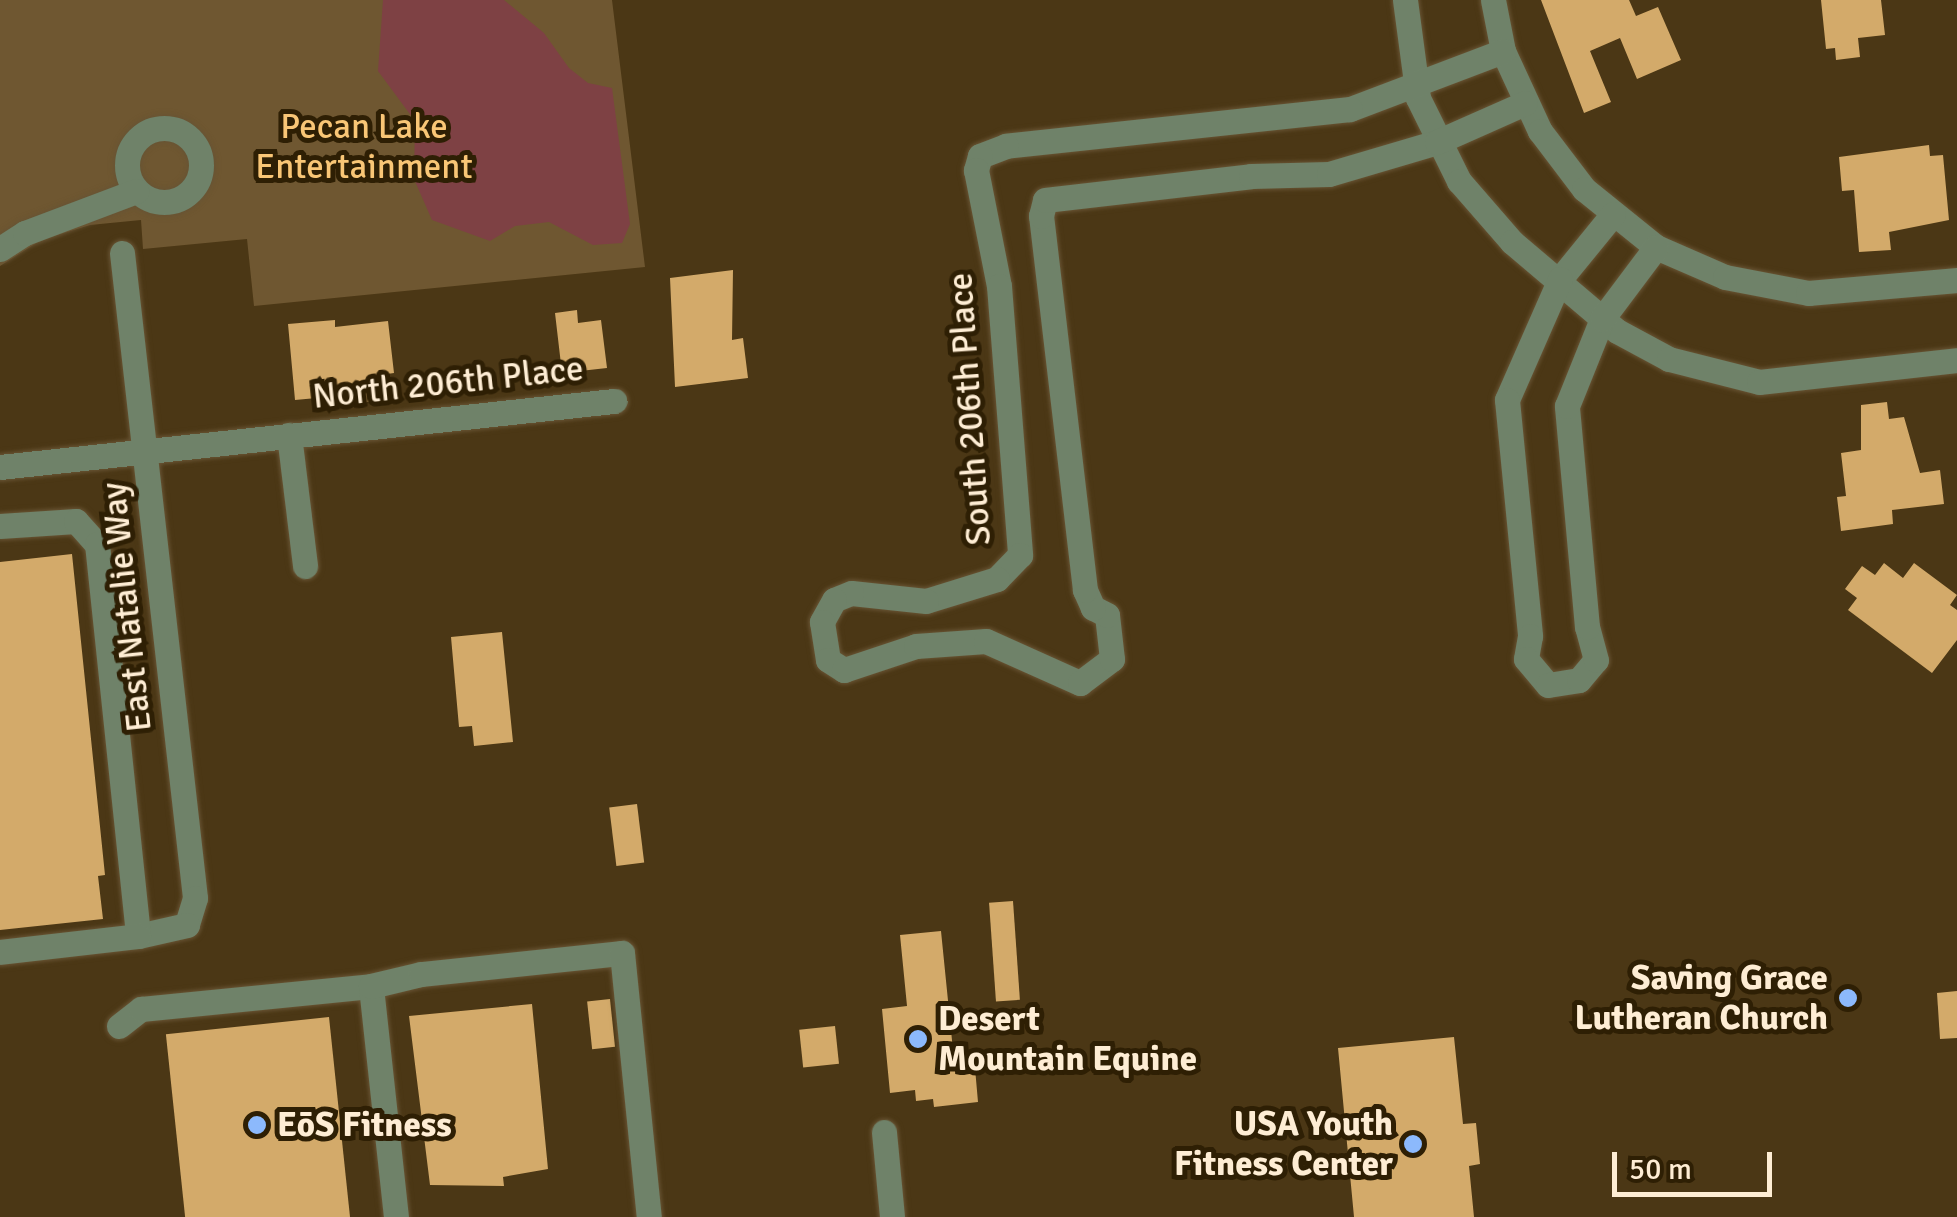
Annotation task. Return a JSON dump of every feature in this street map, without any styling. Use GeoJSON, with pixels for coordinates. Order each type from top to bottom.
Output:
{"type":"FeatureCollection","features":[{"type":"Feature","properties":{"kind":"street"},"geometry":{"type":"LineString","coordinates":[[1405,0],[1415,84],[1437,142],[1482,213],[1602,319],[1669,359],[1760,382],[1957,360]]}},
{"type":"Feature","properties":{"kind":"street"},"geometry":{"type":"LineString","coordinates":[[1492,0],[1503,51],[1525,103],[1560,161],[1612,214],[1656,247],[1725,277],[1808,293],[1957,280]]}},
{"type":"Feature","properties":{"kind":"street"},"geometry":{"type":"LineString","coordinates":[[1415,84],[1503,51]]}},
{"type":"Feature","properties":{"kind":"street","name":"South 206th Place"},"geometry":{"type":"LineString","coordinates":[[1415,84],[1350,110],[1006,146],[980,156],[976,170],[999,286],[1020,555],[997,579],[926,600],[851,593],[834,600],[822,622],[828,660],[844,670],[916,646],[986,641],[1080,682],[1112,659],[1107,615],[1093,608],[1086,590],[1040,216],[1045,200],[1251,176],[1329,174],[1437,142]]}},
{"type":"Feature","properties":{"kind":"street"},"geometry":{"type":"LineString","coordinates":[[1437,142],[1525,103]]}},
{"type":"Feature","properties":{"kind":"street"},"geometry":{"type":"LineString","coordinates":[[0,249],[38,227],[136,191]]}},
{"type":"Feature","properties":{"kind":"street"},"geometry":{"type":"LineString","coordinates":[[1612,214],[1560,279],[1507,400],[1530,636],[1526,658],[1548,684],[1580,680],[1596,660],[1586,627],[1564,420],[1602,319],[1656,247]]}},
{"type":"Feature","properties":{"kind":"street","name":"East Natalie Way"},"geometry":{"type":"LineString","coordinates":[[122,253],[195,898],[188,924],[150,935]]}},
{"type":"Feature","properties":{"kind":"street","name":"North 206th Place"},"geometry":{"type":"LineString","coordinates":[[289,435],[614,401]]}},
{"type":"Feature","properties":{"kind":"street"},"geometry":{"type":"LineString","coordinates":[[0,467],[289,435],[304,566]]}},
{"type":"Feature","properties":{"kind":"street"},"geometry":{"type":"LineString","coordinates":[[0,526],[76,521],[97,544],[150,935],[0,952]]}},
{"type":"Feature","properties":{"kind":"street"},"geometry":{"type":"LineString","coordinates":[[119,1026],[142,1009],[371,986],[422,974],[622,953],[649,1217]]}},
{"type":"Feature","properties":{"kind":"street"},"geometry":{"type":"LineString","coordinates":[[371,986],[396,1217]]}},
{"type":"Feature","properties":{"kind":"street"},"geometry":{"type":"LineString","coordinates":[[884,1132],[892,1217]]}},
{"type":"Feature","properties":{"kind":"green space","name":"Pecan Lake Entertainment"},"geometry":{"type":"Polygon","coordinates":[[[0,0],[612,0],[645,267],[254,306],[247,239],[143,249],[141,220],[90,225],[41,240],[0,266],[0,0]]]}},
{"type":"Feature","properties":{"kind":"shaded area"},"geometry":{"type":"Polygon","coordinates":[[[383,0],[504,0],[544,33],[569,68],[588,83],[612,88],[630,224],[622,243],[593,245],[549,222],[515,226],[490,241],[432,220],[414,179],[415,121],[378,71],[383,0]]]}},
{"type":"Feature","properties":{"kind":"building"},"geometry":{"type":"Polygon","coordinates":[[[1541,0],[1629,0],[1636,16],[1658,7],[1681,60],[1637,79],[1620,38],[1590,51],[1611,102],[1584,113],[1541,0]]]}},
{"type":"Feature","properties":{"kind":"building"},"geometry":{"type":"Polygon","coordinates":[[[1821,0],[1881,0],[1885,35],[1858,38],[1860,57],[1836,60],[1835,48],[1826,49],[1821,0]]]}},
{"type":"Feature","properties":{"kind":"building"},"geometry":{"type":"Polygon","coordinates":[[[1929,145],[1930,156],[1943,155],[1949,220],[1889,232],[1891,250],[1859,252],[1854,190],[1842,191],[1839,157],[1929,145]]]}},
{"type":"Feature","properties":{"kind":"building"},"geometry":{"type":"Polygon","coordinates":[[[733,270],[732,340],[743,338],[748,378],[675,387],[670,278],[733,270]]]}},
{"type":"Feature","properties":{"kind":"building"},"geometry":{"type":"Polygon","coordinates":[[[577,310],[578,323],[601,320],[607,368],[562,373],[555,313],[577,310]]]}},
{"type":"Feature","properties":{"kind":"building"},"geometry":{"type":"Polygon","coordinates":[[[335,320],[335,327],[388,321],[394,373],[373,376],[376,401],[351,404],[349,395],[295,400],[288,324],[335,320]]]}},
{"type":"Feature","properties":{"kind":"building"},"geometry":{"type":"Polygon","coordinates":[[[1887,402],[1889,419],[1904,417],[1920,473],[1940,470],[1944,504],[1892,510],[1893,524],[1841,531],[1837,497],[1846,496],[1841,453],[1861,450],[1861,405],[1887,402]]]}},
{"type":"Feature","properties":{"kind":"building"},"geometry":{"type":"Polygon","coordinates":[[[72,554],[105,875],[98,876],[103,919],[0,930],[0,562],[72,554]]]}},
{"type":"Feature","properties":{"kind":"building"},"geometry":{"type":"Polygon","coordinates":[[[1884,563],[1903,578],[1914,563],[1957,595],[1950,605],[1957,610],[1957,640],[1932,673],[1848,610],[1857,598],[1845,589],[1862,566],[1875,575],[1884,563]]]}},
{"type":"Feature","properties":{"kind":"building"},"geometry":{"type":"Polygon","coordinates":[[[502,632],[513,742],[474,746],[472,726],[459,727],[451,637],[502,632]]]}},
{"type":"Feature","properties":{"kind":"building"},"geometry":{"type":"Polygon","coordinates":[[[637,804],[644,863],[616,866],[609,807],[637,804]]]}},
{"type":"Feature","properties":{"kind":"building"},"geometry":{"type":"Polygon","coordinates":[[[1013,901],[1020,1000],[996,1001],[989,903],[1013,901]]]}},
{"type":"Feature","properties":{"kind":"building","name":"Desert Mountain Equine"},"geometry":{"type":"Polygon","coordinates":[[[941,931],[955,1070],[975,1068],[978,1102],[934,1107],[933,1099],[916,1101],[915,1090],[890,1093],[882,1009],[907,1006],[900,935],[941,931]]]}},
{"type":"Feature","properties":{"kind":"building"},"geometry":{"type":"Polygon","coordinates":[[[1957,991],[1957,1038],[1940,1039],[1937,993],[1957,991]]]}},
{"type":"Feature","properties":{"kind":"building"},"geometry":{"type":"Polygon","coordinates":[[[610,999],[615,1047],[592,1049],[587,1001],[610,999]]]}},
{"type":"Feature","properties":{"kind":"building"},"geometry":{"type":"Polygon","coordinates":[[[532,1004],[548,1169],[503,1177],[504,1186],[430,1185],[409,1016],[532,1004]]]}},
{"type":"Feature","properties":{"kind":"building","name":"EōS Fitness"},"geometry":{"type":"Polygon","coordinates":[[[329,1017],[350,1217],[185,1217],[166,1034],[329,1017]]]}},
{"type":"Feature","properties":{"kind":"building"},"geometry":{"type":"Polygon","coordinates":[[[835,1026],[839,1064],[803,1068],[799,1030],[835,1026]]]}},
{"type":"Feature","properties":{"kind":"building","name":"USA Youth Fitness Center"},"geometry":{"type":"Polygon","coordinates":[[[1454,1037],[1463,1124],[1476,1123],[1480,1164],[1469,1166],[1474,1217],[1354,1217],[1338,1048],[1454,1037]]]}},
{"type":"Feature","properties":{"kind":"place","name":"Saving Grace Lutheran Church"},"geometry":{"type":"Point","coordinates":[1848,998]}},
{"type":"Feature","properties":{"kind":"place","name":"Desert Mountain Equine"},"geometry":{"type":"Point","coordinates":[918,1039]}},
{"type":"Feature","properties":{"kind":"place","name":"EōS Fitness"},"geometry":{"type":"Point","coordinates":[257,1125]}},
{"type":"Feature","properties":{"kind":"place","name":"USA Youth Fitness Center"},"geometry":{"type":"Point","coordinates":[1413,1144]}}]}
